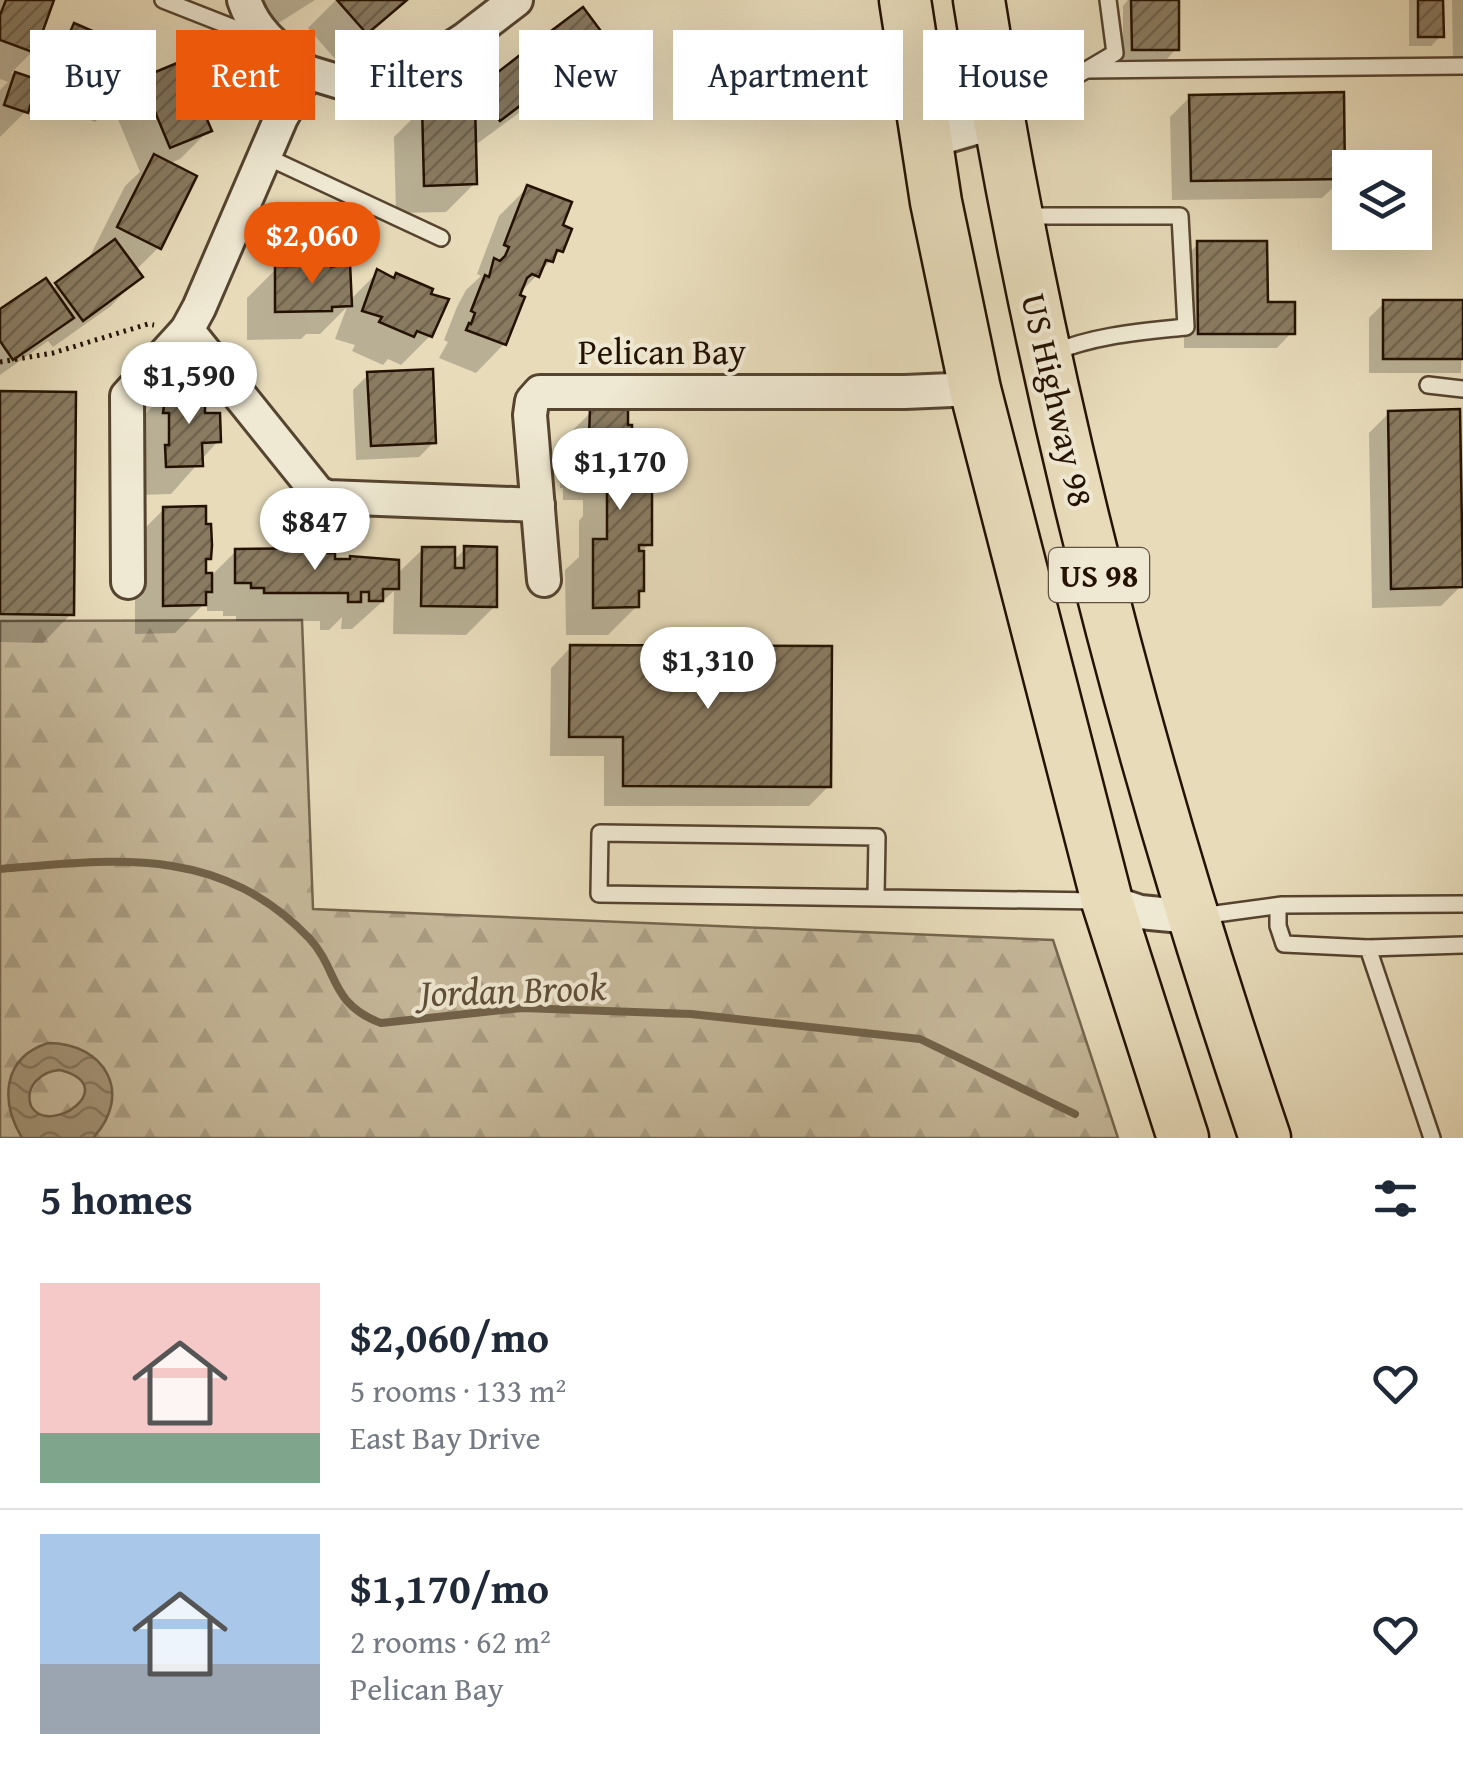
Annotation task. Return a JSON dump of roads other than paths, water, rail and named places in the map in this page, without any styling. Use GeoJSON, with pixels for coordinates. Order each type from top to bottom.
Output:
{"type":"FeatureCollection","features":[{"type":"Feature","properties":{"kind":"main road","name":"US 98"},"geometry":{"type":"LineString","coordinates":[[905,0],[936,202],[975,388],[1106,901],[1183,1138]]}},
{"type":"Feature","properties":{"kind":"main road","name":"US Highway 98"},"geometry":{"type":"LineString","coordinates":[[979,0],[998,122],[1045,356],[1118,649],[1192,917],[1265,1138]]}},
{"type":"Feature","properties":{"kind":"street"},"geometry":{"type":"LineString","coordinates":[[244,0],[259,30]]}},
{"type":"Feature","properties":{"kind":"street"},"geometry":{"type":"LineString","coordinates":[[315,75],[360,88],[412,74],[516,0]]}},
{"type":"Feature","properties":{"kind":"street"},"geometry":{"type":"LineString","coordinates":[[128,582],[127,396],[186,330],[282,120]]}},
{"type":"Feature","properties":{"kind":"street"},"geometry":{"type":"LineString","coordinates":[[926,142],[998,122]]}},
{"type":"Feature","properties":{"kind":"street"},"geometry":{"type":"LineString","coordinates":[[186,330],[318,493],[328,498],[538,505]]}},
{"type":"Feature","properties":{"kind":"street","name":"Pelican Bay"},"geometry":{"type":"LineString","coordinates":[[544,580],[530,415],[532,401],[540,392],[905,392],[975,388]]}},
{"type":"Feature","properties":{"kind":"street"},"geometry":{"type":"LineString","coordinates":[[1106,901],[1140,912],[1192,917]]}},
{"type":"Feature","properties":{"kind":"lane"},"geometry":{"type":"LineString","coordinates":[[163,0],[240,30]]}},
{"type":"Feature","properties":{"kind":"lane"},"geometry":{"type":"LineString","coordinates":[[998,122],[1115,53],[1108,0]]}},
{"type":"Feature","properties":{"kind":"lane"},"geometry":{"type":"LineString","coordinates":[[1087,70],[1463,66]]}},
{"type":"Feature","properties":{"kind":"lane"},"geometry":{"type":"LineString","coordinates":[[264,156],[441,238]]}},
{"type":"Feature","properties":{"kind":"lane"},"geometry":{"type":"LineString","coordinates":[[1017,216],[1180,216],[1186,328],[1082,340],[1045,356]]}},
{"type":"Feature","properties":{"kind":"lane"},"geometry":{"type":"LineString","coordinates":[[1428,385],[1463,389]]}},
{"type":"Feature","properties":{"kind":"lane"},"geometry":{"type":"LineString","coordinates":[[876,896],[877,837],[600,833],[599,894],[1106,901]]}},
{"type":"Feature","properties":{"kind":"lane"},"geometry":{"type":"LineString","coordinates":[[1192,917],[1278,906],[1463,904]]}},
{"type":"Feature","properties":{"kind":"lane"},"geometry":{"type":"LineString","coordinates":[[1278,906],[1278,926],[1284,944],[1368,948],[1463,945]]}},
{"type":"Feature","properties":{"kind":"lane"},"geometry":{"type":"LineString","coordinates":[[1368,948],[1432,1138]]}},
{"type":"Feature","properties":{"kind":"water"},"geometry":{"type":"Polygon","coordinates":[[[48,1043],[68,1045],[98,1061],[107,1074],[112,1089],[111,1105],[93,1138],[22,1138],[8,1096],[14,1070],[33,1050],[48,1043]],[[60,1070],[41,1077],[32,1086],[31,1106],[40,1114],[65,1113],[83,1097],[85,1087],[78,1077],[60,1070]]]}},
{"type":"Feature","properties":{"kind":"waterway","name":"Jordan Brook"},"geometry":{"type":"LineString","coordinates":[[0,869],[85,862],[165,865],[203,873],[239,887],[275,908],[309,938],[343,996],[364,1015],[381,1023],[522,1008],[691,1014],[920,1039],[1075,1114]]}}]}
